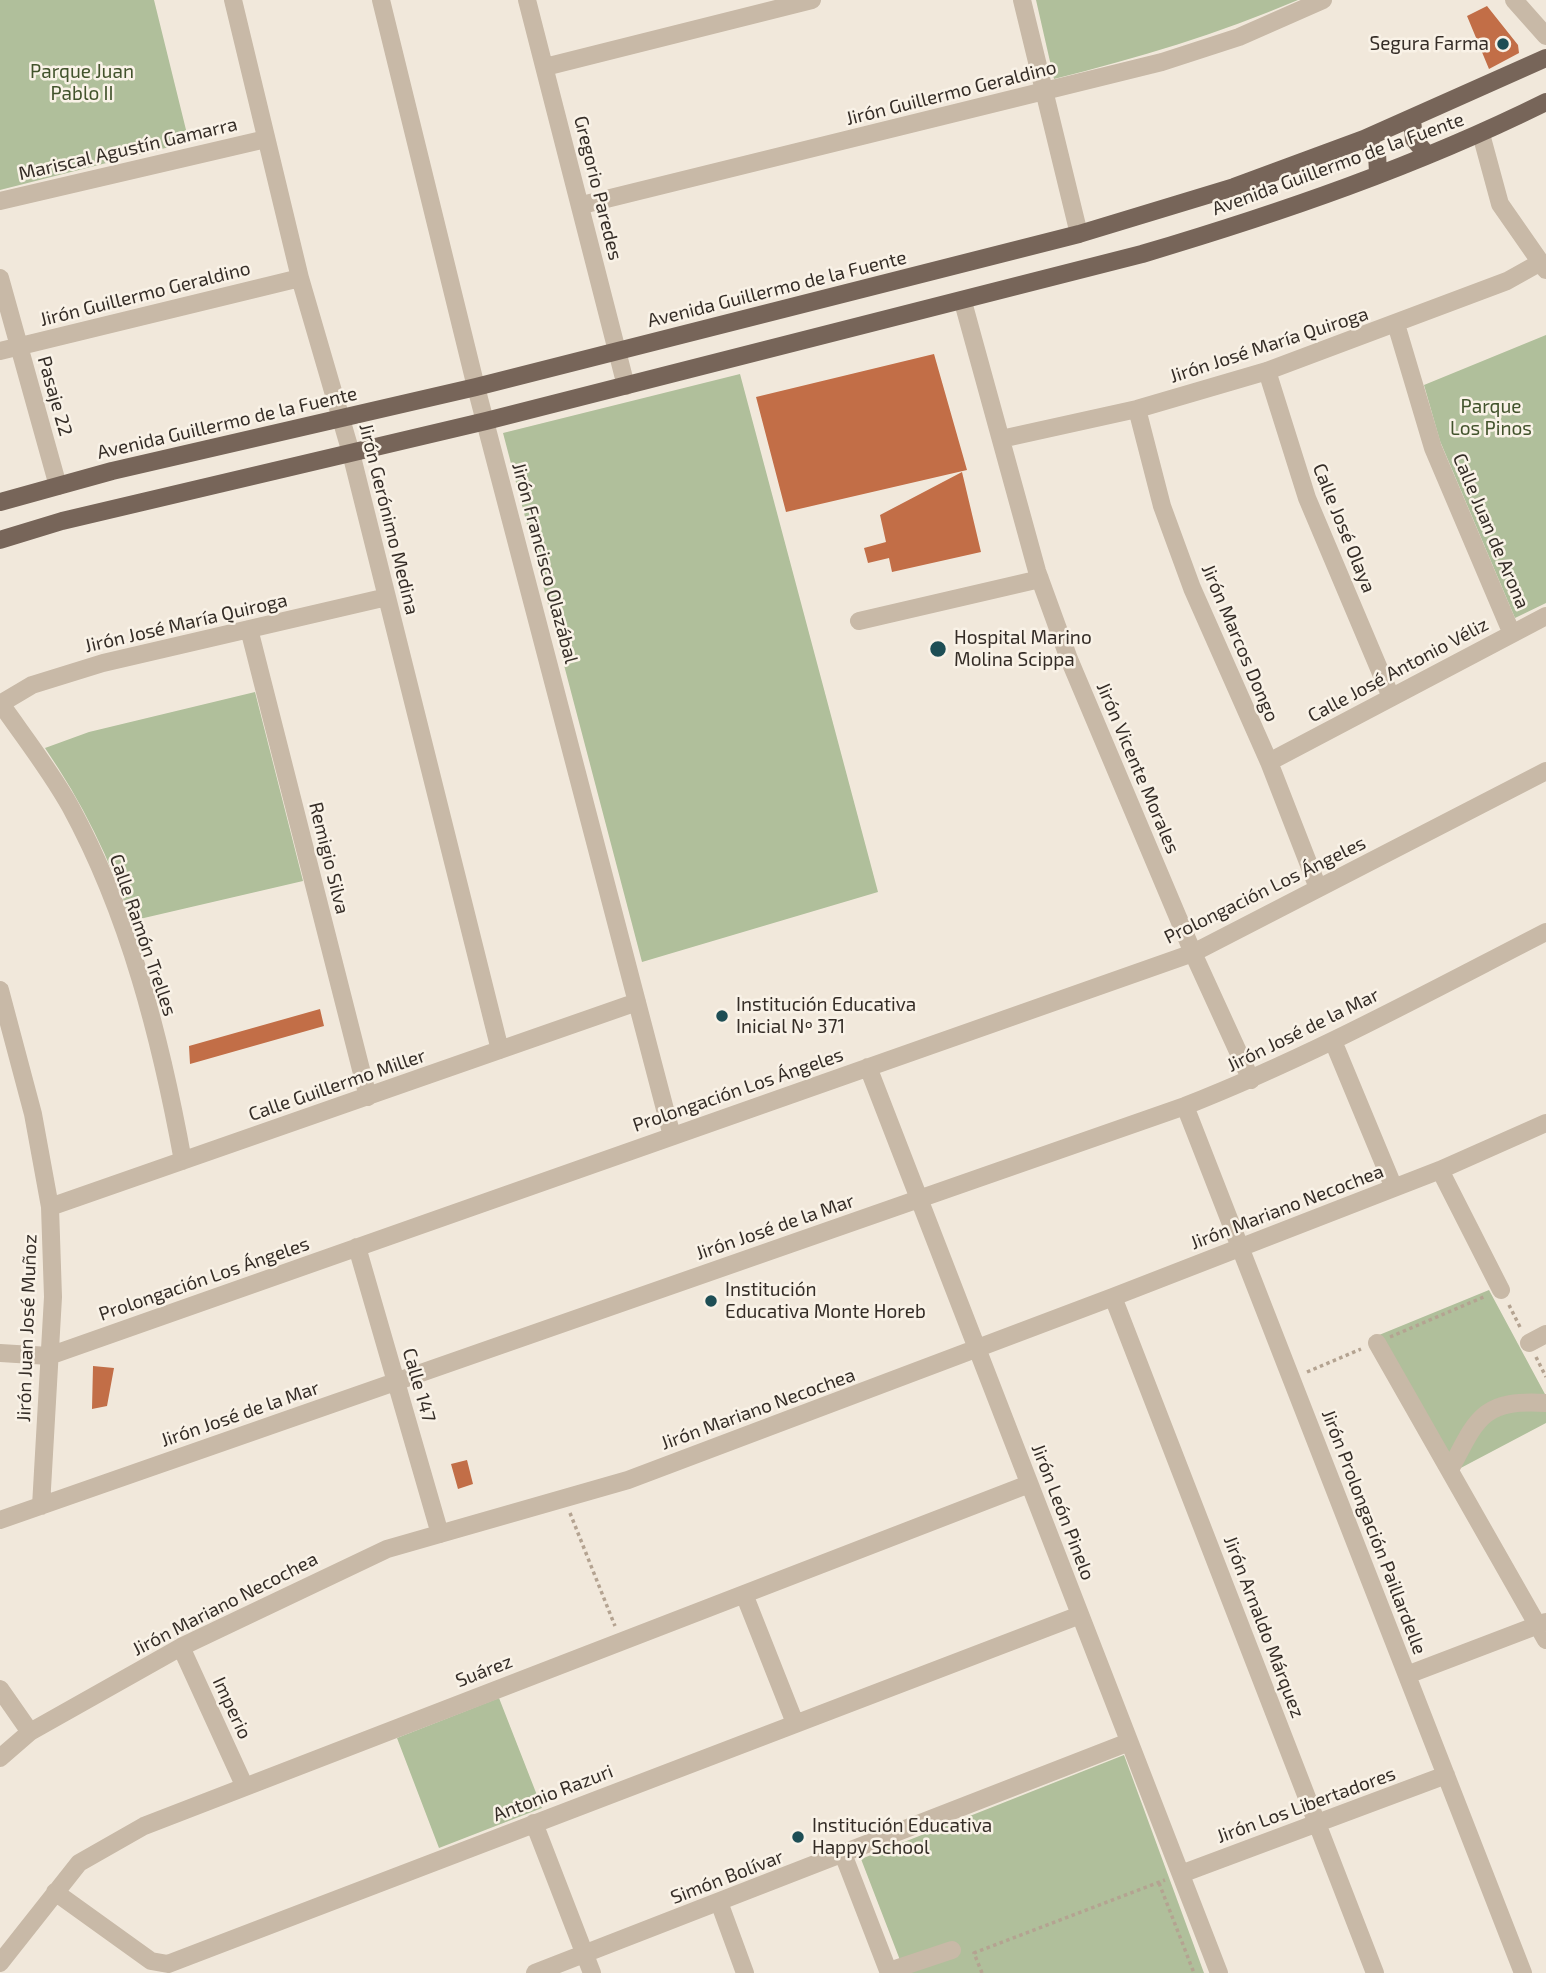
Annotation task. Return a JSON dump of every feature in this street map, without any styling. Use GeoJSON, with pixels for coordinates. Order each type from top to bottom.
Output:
{"type":"FeatureCollection","features":[{"type":"Feature","properties":{"kind":"main road","name":"Avenida Guillermo de la Fuente"},"geometry":{"type":"LineString","coordinates":[[0,502],[476,387],[1079,234],[1234,187],[1364,139],[1412,120],[1546,58]]}},
{"type":"Feature","properties":{"kind":"main road","name":"Avenida Guillermo de la Fuente"},"geometry":{"type":"LineString","coordinates":[[0,540],[62,521],[486,421],[963,302],[1244,224],[1481,134],[1546,102]]}},
{"type":"Feature","properties":{"kind":"main road"},"geometry":{"type":"LineString","coordinates":[[1412,120],[1414,139],[1427,155]]}},
{"type":"Feature","properties":{"kind":"main road"},"geometry":{"type":"LineString","coordinates":[[1364,139],[1377,153],[1378,173]]}},
{"type":"Feature","properties":{"kind":"street","name":"Jirón Gerónimo Medina"},"geometry":{"type":"LineString","coordinates":[[233,0],[300,278],[342,418],[500,1050]]}},
{"type":"Feature","properties":{"kind":"street","name":"Jirón Francisco Olazábal"},"geometry":{"type":"LineString","coordinates":[[380,0],[476,387],[672,1136]]}},
{"type":"Feature","properties":{"kind":"street","name":"Gregorio Paredes"},"geometry":{"type":"LineString","coordinates":[[527,0],[582,205],[626,386]]}},
{"type":"Feature","properties":{"kind":"street"},"geometry":{"type":"LineString","coordinates":[[545,67],[812,0]]}},
{"type":"Feature","properties":{"kind":"street"},"geometry":{"type":"LineString","coordinates":[[1023,0],[1079,234]]}},
{"type":"Feature","properties":{"kind":"street","name":"Jirón Guillermo Geraldino"},"geometry":{"type":"LineString","coordinates":[[582,205],[1162,62],[1239,37],[1322,0]]}},
{"type":"Feature","properties":{"kind":"street"},"geometry":{"type":"LineString","coordinates":[[1514,0],[1546,36]]}},
{"type":"Feature","properties":{"kind":"street"},"geometry":{"type":"LineString","coordinates":[[1481,134],[1500,204],[1543,266]]}},
{"type":"Feature","properties":{"kind":"street","name":"Mariscal Agustín Gamarra"},"geometry":{"type":"LineString","coordinates":[[0,201],[265,139]]}},
{"type":"Feature","properties":{"kind":"street","name":"Jirón José María Quiroga"},"geometry":{"type":"LineString","coordinates":[[1001,439],[1137,409],[1267,371],[1543,266]]}},
{"type":"Feature","properties":{"kind":"street","name":"Pasaje 22"},"geometry":{"type":"LineString","coordinates":[[0,278],[58,486]]}},
{"type":"Feature","properties":{"kind":"street","name":"Jirón Guillermo Geraldino"},"geometry":{"type":"LineString","coordinates":[[0,351],[300,278]]}},
{"type":"Feature","properties":{"kind":"street","name":"Jirón Vicente Morales"},"geometry":{"type":"LineString","coordinates":[[963,302],[1040,579],[1069,659],[1193,953],[1251,1080]]}},
{"type":"Feature","properties":{"kind":"street","name":"Calle Juan de Arona"},"geometry":{"type":"LineString","coordinates":[[1395,324],[1433,448],[1512,634]]}},
{"type":"Feature","properties":{"kind":"street","name":"Calle José Olaya"},"geometry":{"type":"LineString","coordinates":[[1267,371],[1307,498],[1391,697]]}},
{"type":"Feature","properties":{"kind":"street","name":"Jirón Marcos Dongo"},"geometry":{"type":"LineString","coordinates":[[1137,409],[1170,530],[1192,588],[1269,762],[1318,888]]}},
{"type":"Feature","properties":{"kind":"street"},"geometry":{"type":"LineString","coordinates":[[859,621],[1040,579]]}},
{"type":"Feature","properties":{"kind":"street","name":"Jirón José María Quiroga"},"geometry":{"type":"LineString","coordinates":[[0,704],[32,685],[103,663],[387,597]]}},
{"type":"Feature","properties":{"kind":"street","name":"Calle José Antonio Véliz"},"geometry":{"type":"LineString","coordinates":[[1269,762],[1546,616]]}},
{"type":"Feature","properties":{"kind":"street","name":"Remigio Silva"},"geometry":{"type":"LineString","coordinates":[[249,629],[368,1097]]}},
{"type":"Feature","properties":{"kind":"street","name":"Calle Ramón Trelles"},"geometry":{"type":"LineString","coordinates":[[0,704],[69,805],[104,878],[157,1037],[183,1161]]}},
{"type":"Feature","properties":{"kind":"street","name":"Prolongación Los Ángeles"},"geometry":{"type":"LineString","coordinates":[[0,1353],[49,1356],[1193,953],[1546,771]]}},
{"type":"Feature","properties":{"kind":"street","name":"Jirón José de la Mar"},"geometry":{"type":"LineString","coordinates":[[0,1520],[1185,1106],[1251,1080],[1334,1041],[1546,932]]}},
{"type":"Feature","properties":{"kind":"street","name":"Jirón Juan José Muñoz"},"geometry":{"type":"LineString","coordinates":[[0,990],[33,1114],[50,1207],[53,1285],[41,1506]]}},
{"type":"Feature","properties":{"kind":"street","name":"Calle Guillermo Miller"},"geometry":{"type":"LineString","coordinates":[[50,1207],[637,1002]]}},
{"type":"Feature","properties":{"kind":"street"},"geometry":{"type":"LineString","coordinates":[[1334,1041],[1394,1188]]}},
{"type":"Feature","properties":{"kind":"street","name":"Jirón León Pinelo"},"geometry":{"type":"LineString","coordinates":[[867,1067],[1219,1973]]}},
{"type":"Feature","properties":{"kind":"street","name":"Jirón Prolongación Paillardelle"},"geometry":{"type":"LineString","coordinates":[[1185,1106],[1523,1973]]}},
{"type":"Feature","properties":{"kind":"street","name":"Jirón Mariano Necochea"},"geometry":{"type":"LineString","coordinates":[[0,1758],[30,1732],[181,1647],[387,1549],[628,1480],[977,1350],[1240,1248],[1440,1170],[1546,1123]]}},
{"type":"Feature","properties":{"kind":"street"},"geometry":{"type":"LineString","coordinates":[[1440,1170],[1501,1290]]}},
{"type":"Feature","properties":{"kind":"street","name":"Calle 147"},"geometry":{"type":"LineString","coordinates":[[357,1247],[440,1535]]}},
{"type":"Feature","properties":{"kind":"street","name":"Jirón Arnaldo Márquez"},"geometry":{"type":"LineString","coordinates":[[1113,1297],[1375,1973]]}},
{"type":"Feature","properties":{"kind":"street"},"geometry":{"type":"LineString","coordinates":[[1529,1343],[1546,1334]]}},
{"type":"Feature","properties":{"kind":"street"},"geometry":{"type":"LineString","coordinates":[[1377,1343],[1543,1629],[1408,1675]]}},
{"type":"Feature","properties":{"kind":"street"},"geometry":{"type":"LineString","coordinates":[[1450,1470],[1482,1415],[1515,1401],[1546,1403]]}},
{"type":"Feature","properties":{"kind":"street","name":"Suárez"},"geometry":{"type":"LineString","coordinates":[[0,1963],[79,1863],[144,1826],[1029,1484]]}},
{"type":"Feature","properties":{"kind":"street"},"geometry":{"type":"LineString","coordinates":[[744,1594],[795,1723]]}},
{"type":"Feature","properties":{"kind":"street","name":"Antonio Razuri"},"geometry":{"type":"LineString","coordinates":[[55,1892],[151,1961],[168,1964],[1080,1615]]}},
{"type":"Feature","properties":{"kind":"street","name":"Imperio"},"geometry":{"type":"LineString","coordinates":[[181,1647],[244,1786]]}},
{"type":"Feature","properties":{"kind":"street"},"geometry":{"type":"LineString","coordinates":[[0,1689],[30,1732]]}},
{"type":"Feature","properties":{"kind":"street","name":"Simón Bolívar"},"geometry":{"type":"LineString","coordinates":[[535,1973],[1129,1742]]}},
{"type":"Feature","properties":{"kind":"street","name":"Jirón Los Libertadores"},"geometry":{"type":"LineString","coordinates":[[1181,1874],[1446,1775]]}},
{"type":"Feature","properties":{"kind":"street"},"geometry":{"type":"LineString","coordinates":[[534,1823],[592,1973]]}},
{"type":"Feature","properties":{"kind":"street"},"geometry":{"type":"LineString","coordinates":[[843,1854],[889,1972],[952,1950]]}},
{"type":"Feature","properties":{"kind":"street"},"geometry":{"type":"LineString","coordinates":[[719,1902],[745,1973]]}},
{"type":"Feature","properties":{"kind":"path"},"geometry":{"type":"LineString","coordinates":[[1292,1378],[1501,1290]]}},
{"type":"Feature","properties":{"kind":"path"},"geometry":{"type":"LineString","coordinates":[[564,1499],[621,1641]]}},
{"type":"Feature","properties":{"kind":"path"},"geometry":{"type":"LineString","coordinates":[[982,1973],[974,1953],[1159,1883],[1194,1973]]}},
{"type":"Feature","properties":{"kind":"green space","name":"Parque Juan Pablo II"},"geometry":{"type":"Polygon","coordinates":[[[0,0],[154,0],[189,142],[0,190],[0,0]]]}},
{"type":"Feature","properties":{"kind":"green space"},"geometry":{"type":"Polygon","coordinates":[[[1036,0],[1298,0],[1178,44],[1054,79],[1036,0]]]}},
{"type":"Feature","properties":{"kind":"green space","name":"Parque Los Pinos"},"geometry":{"type":"Polygon","coordinates":[[[1546,335],[1546,603],[1515,618],[1440,441],[1424,385],[1546,335]]]}},
{"type":"Feature","properties":{"kind":"green space"},"geometry":{"type":"Polygon","coordinates":[[[740,374],[878,892],[642,962],[503,433],[740,374]]]}},
{"type":"Feature","properties":{"kind":"green space"},"geometry":{"type":"Polygon","coordinates":[[[255,692],[303,881],[131,921],[94,832],[45,748],[89,732],[255,692]]]}},
{"type":"Feature","properties":{"kind":"green space"},"geometry":{"type":"Polygon","coordinates":[[[1489,1290],[1546,1396],[1546,1423],[1455,1471],[1379,1335],[1489,1290]]]}},
{"type":"Feature","properties":{"kind":"green space"},"geometry":{"type":"Polygon","coordinates":[[[499,1698],[542,1808],[439,1848],[397,1738],[499,1698]]]}},
{"type":"Feature","properties":{"kind":"green space"},"geometry":{"type":"Polygon","coordinates":[[[1124,1755],[1204,1973],[905,1973],[861,1859],[1124,1755]]]}},
{"type":"Feature","properties":{"kind":"building"},"geometry":{"type":"Polygon","coordinates":[[[1487,6],[1518,45],[1519,53],[1489,69],[1467,16],[1487,6]]]}},
{"type":"Feature","properties":{"kind":"building"},"geometry":{"type":"Polygon","coordinates":[[[934,354],[967,470],[786,512],[756,397],[934,354]]]}},
{"type":"Feature","properties":{"kind":"building"},"geometry":{"type":"Polygon","coordinates":[[[962,472],[981,552],[892,572],[889,558],[868,563],[864,548],[886,542],[880,515],[962,472]]]}},
{"type":"Feature","properties":{"kind":"building"},"geometry":{"type":"Polygon","coordinates":[[[320,1009],[324,1026],[190,1064],[189,1046],[320,1009]]]}},
{"type":"Feature","properties":{"kind":"building"},"geometry":{"type":"Polygon","coordinates":[[[93,1366],[114,1368],[107,1406],[92,1409],[93,1366]]]}},
{"type":"Feature","properties":{"kind":"building"},"geometry":{"type":"Polygon","coordinates":[[[467,1460],[473,1484],[458,1489],[451,1464],[467,1460]]]}},
{"type":"Feature","properties":{"kind":"place","name":"Segura Farma"},"geometry":{"type":"Point","coordinates":[1503,44]}},
{"type":"Feature","properties":{"kind":"place","name":"Hospital Marino Molina Scippa"},"geometry":{"type":"Point","coordinates":[938,649]}},
{"type":"Feature","properties":{"kind":"place","name":"Institución Educativa Inicial Nº 371"},"geometry":{"type":"Point","coordinates":[722,1016]}},
{"type":"Feature","properties":{"kind":"place","name":"Institución Educativa Monte Horeb"},"geometry":{"type":"Point","coordinates":[711,1301]}},
{"type":"Feature","properties":{"kind":"place","name":"Institución Educativa Happy School"},"geometry":{"type":"Point","coordinates":[798,1837]}}]}
